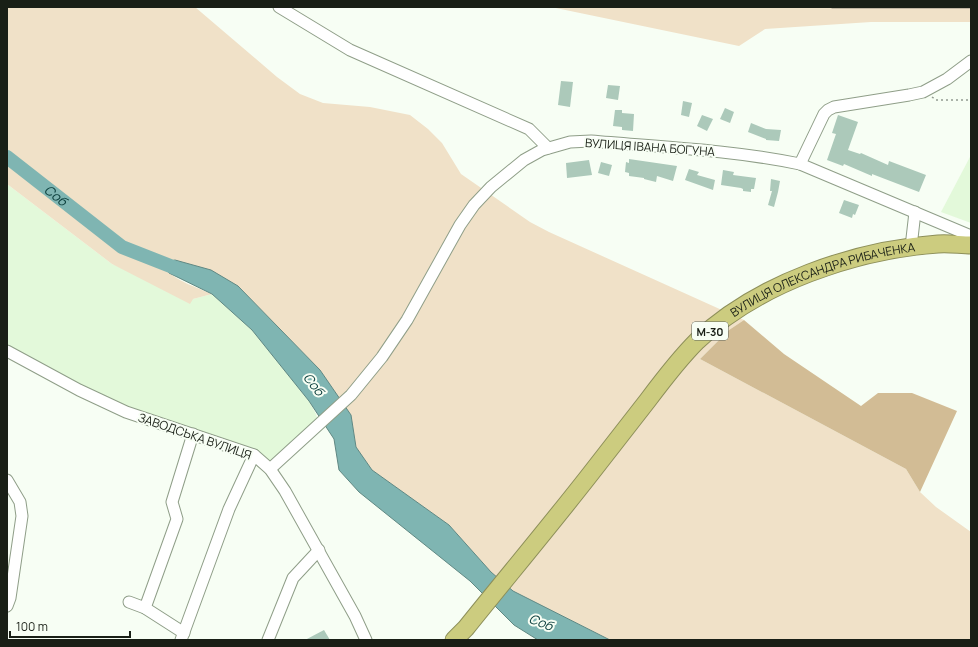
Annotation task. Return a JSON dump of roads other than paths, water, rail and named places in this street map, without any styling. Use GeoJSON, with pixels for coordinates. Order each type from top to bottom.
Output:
{"type":"FeatureCollection","features":[{"type":"Feature","properties":{"kind":"highway","name":"ВУЛИЦЯ ОЛЕКСАНДРА РИБАЧЕНКА"},"geometry":{"type":"LineString","coordinates":[[454,640],[466,628],[570,500],[674,366],[698,341],[724,319],[750,302],[782,285],[816,270],[899,248],[939,244],[971,245]]}},
{"type":"Feature","properties":{"kind":"street"},"geometry":{"type":"LineString","coordinates":[[279,7],[350,50],[529,129],[548,148]]}},
{"type":"Feature","properties":{"kind":"street"},"geometry":{"type":"LineString","coordinates":[[800,164],[824,114],[828,110],[834,107],[923,92],[947,79],[971,61]]}},
{"type":"Feature","properties":{"kind":"street","name":"ВУЛИЦЯ ІВАНА БОГУНА"},"geometry":{"type":"LineString","coordinates":[[270,469],[319,426],[351,395],[395,339],[449,242],[474,206],[509,172],[524,160],[548,148],[570,142],[591,141],[750,155],[800,164],[971,236]]}},
{"type":"Feature","properties":{"kind":"street"},"geometry":{"type":"LineString","coordinates":[[911,247],[915,212]]}},
{"type":"Feature","properties":{"kind":"street","name":"ЗАВОДСЬКА ВУЛИЦЯ"},"geometry":{"type":"LineString","coordinates":[[7,351],[101,402],[162,425],[254,455],[270,469],[285,491],[355,616],[366,640]]}},
{"type":"Feature","properties":{"kind":"street"},"geometry":{"type":"LineString","coordinates":[[145,608],[177,519],[172,502],[193,434]]}},
{"type":"Feature","properties":{"kind":"street"},"geometry":{"type":"LineString","coordinates":[[129,602],[145,608],[183,637],[228,509],[254,455]]}},
{"type":"Feature","properties":{"kind":"street"},"geometry":{"type":"LineString","coordinates":[[7,480],[20,502],[22,516],[10,598],[7,606]]}},
{"type":"Feature","properties":{"kind":"street"},"geometry":{"type":"LineString","coordinates":[[268,640],[293,578],[319,550]]}},
{"type":"Feature","properties":{"kind":"water"},"geometry":{"type":"Polygon","coordinates":[[[175,260],[211,270],[238,286],[320,370],[351,415],[356,447],[372,470],[449,525],[491,572],[513,591],[610,640],[538,640],[514,625],[470,581],[359,492],[339,470],[334,439],[309,401],[252,330],[212,294],[169,273],[162,263],[175,260]]]}},
{"type":"Feature","properties":{"kind":"waterway","name":"Соб"},"geometry":{"type":"LineString","coordinates":[[7,157],[122,247],[178,269]]}},
{"type":"Feature","properties":{"kind":"railway"},"geometry":{"type":"LineString","coordinates":[[832,7],[971,7]]}}]}
